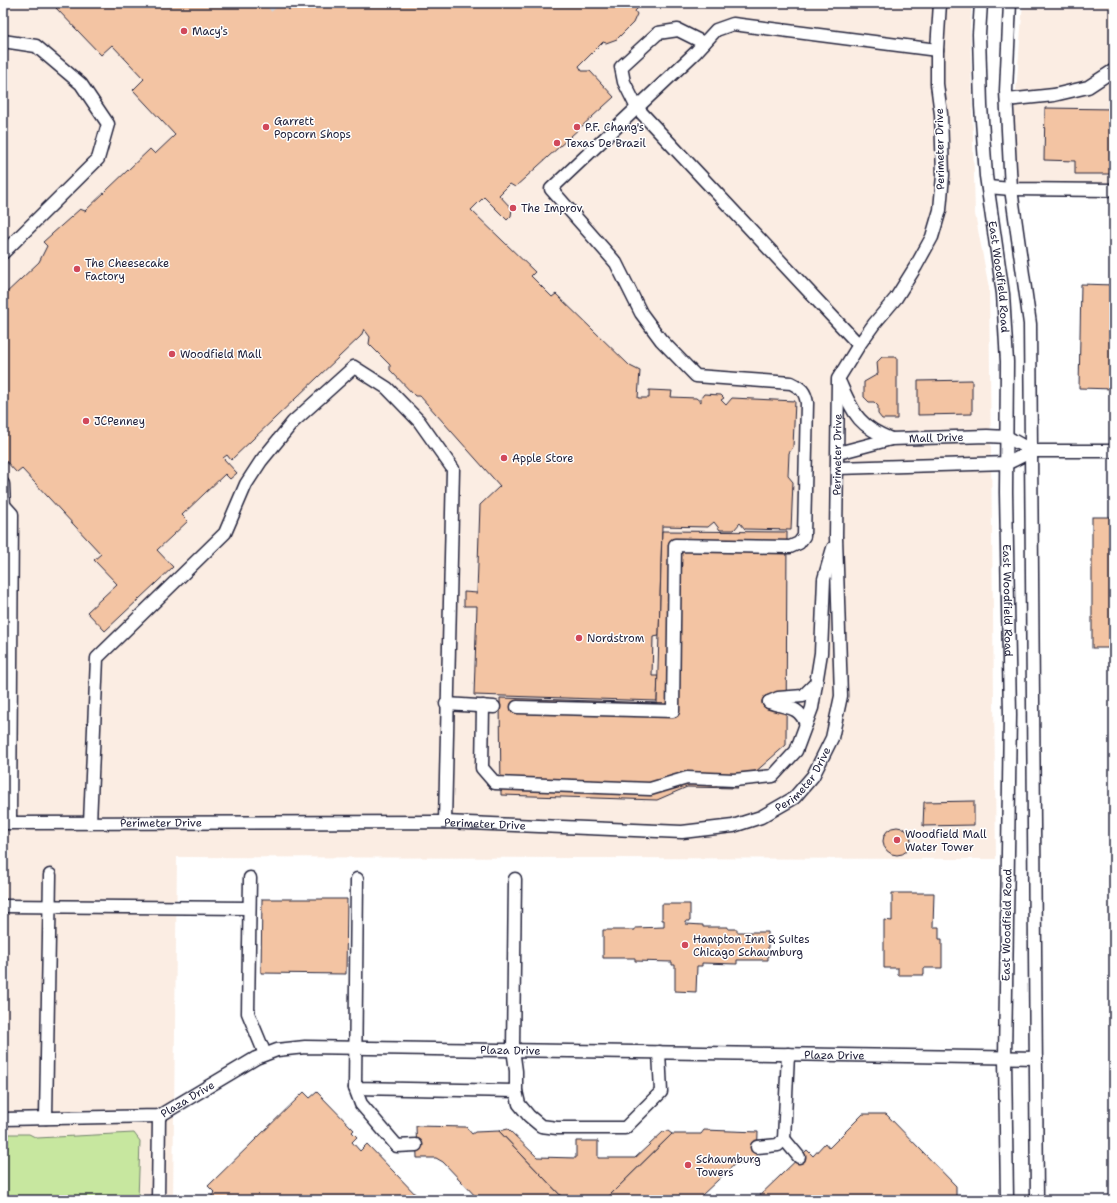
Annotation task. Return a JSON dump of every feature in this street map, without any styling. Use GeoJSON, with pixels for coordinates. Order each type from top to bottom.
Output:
{"type":"FeatureCollection","features":[{"type":"Feature","properties":{"kind":"street","name":"Perimeter Drive"},"geometry":{"type":"LineString","coordinates":[[6,823],[445,822],[682,832],[733,826],[761,817],[794,798],[813,776],[832,738],[841,696],[836,537],[838,379],[859,345],[874,324],[896,298],[916,266],[932,237],[940,210],[943,175],[941,114],[937,84],[937,50],[940,3]]}},
{"type":"Feature","properties":{"kind":"street","name":"East Woodfield Road"},"geometry":{"type":"LineString","coordinates":[[981,3],[978,34],[981,106],[988,187],[1005,315],[1008,462],[1006,492],[1010,715],[1005,1058],[1007,1200]]}},
{"type":"Feature","properties":{"kind":"street","name":"East Woodfield Road"},"geometry":{"type":"LineString","coordinates":[[1010,3],[1007,100],[1011,189],[1030,324],[1037,1200]]}},
{"type":"Feature","properties":{"kind":"street"},"geometry":{"type":"LineString","coordinates":[[517,707],[673,711],[675,545],[790,547],[799,543],[804,536],[806,393],[800,387],[791,383],[696,376],[661,340],[641,313],[616,263],[551,189],[704,44],[716,30],[733,24],[937,50]]}},
{"type":"Feature","properties":{"kind":"street"},"geometry":{"type":"LineString","coordinates":[[704,44],[678,30],[658,33],[622,67],[624,82],[637,108],[859,345]]}},
{"type":"Feature","properties":{"kind":"street"},"geometry":{"type":"LineString","coordinates":[[3,41],[36,46],[81,84],[108,124],[98,159],[3,253]]}},
{"type":"Feature","properties":{"kind":"street"},"geometry":{"type":"LineString","coordinates":[[1007,100],[1054,95],[1088,87],[1114,70]]}},
{"type":"Feature","properties":{"kind":"street"},"geometry":{"type":"LineString","coordinates":[[988,187],[1011,189],[1114,190]]}},
{"type":"Feature","properties":{"kind":"street"},"geometry":{"type":"LineString","coordinates":[[90,823],[97,658],[225,533],[246,484],[261,461],[293,422],[354,367],[387,388],[398,399],[419,421],[453,469],[446,704],[445,822]]}},
{"type":"Feature","properties":{"kind":"street"},"geometry":{"type":"LineString","coordinates":[[838,379],[851,407],[862,424],[874,432],[891,439]]}},
{"type":"Feature","properties":{"kind":"street"},"geometry":{"type":"LineString","coordinates":[[1007,437],[1032,451]]}},
{"type":"Feature","properties":{"kind":"street","name":"Mall Drive"},"geometry":{"type":"LineString","coordinates":[[838,453],[891,439],[1007,437]]}},
{"type":"Feature","properties":{"kind":"street"},"geometry":{"type":"LineString","coordinates":[[837,468],[1008,462],[1032,451],[1114,452]]}},
{"type":"Feature","properties":{"kind":"street"},"geometry":{"type":"LineString","coordinates":[[3,484],[4,505],[12,514],[6,823]]}},
{"type":"Feature","properties":{"kind":"street"},"geometry":{"type":"LineString","coordinates":[[446,704],[488,707],[482,768],[495,783],[650,789],[686,778],[734,780],[773,776],[796,751],[812,708],[822,653],[824,579],[836,537]]}},
{"type":"Feature","properties":{"kind":"street"},"geometry":{"type":"LineString","coordinates":[[806,724],[803,715],[795,708],[769,702],[778,698],[803,696],[816,683]]}},
{"type":"Feature","properties":{"kind":"street"},"geometry":{"type":"LineString","coordinates":[[46,1118],[50,875]]}},
{"type":"Feature","properties":{"kind":"street"},"geometry":{"type":"LineString","coordinates":[[250,878],[248,1013],[265,1054]]}},
{"type":"Feature","properties":{"kind":"street"},"geometry":{"type":"LineString","coordinates":[[357,879],[357,1046],[355,1088],[361,1104],[397,1146],[416,1145]]}},
{"type":"Feature","properties":{"kind":"street"},"geometry":{"type":"LineString","coordinates":[[516,879],[513,1049],[516,1071],[516,1091],[519,1104],[529,1116],[542,1126],[557,1128],[625,1128],[660,1092],[659,1052]]}},
{"type":"Feature","properties":{"kind":"street"},"geometry":{"type":"LineString","coordinates":[[3,906],[249,908]]}},
{"type":"Feature","properties":{"kind":"street","name":"Plaza Drive"},"geometry":{"type":"LineString","coordinates":[[3,1119],[159,1116],[230,1072],[265,1054],[277,1050],[305,1047],[357,1046],[1036,1058]]}},
{"type":"Feature","properties":{"kind":"street"},"geometry":{"type":"LineString","coordinates":[[788,1054],[784,1139],[799,1158]]}},
{"type":"Feature","properties":{"kind":"street"},"geometry":{"type":"LineString","coordinates":[[355,1088],[516,1091]]}},
{"type":"Feature","properties":{"kind":"street"},"geometry":{"type":"LineString","coordinates":[[158,1200],[159,1116]]}},
{"type":"Feature","properties":{"kind":"street"},"geometry":{"type":"LineString","coordinates":[[757,1147],[778,1145],[784,1139]]}},
{"type":"Feature","properties":{"kind":"shaded area"},"geometry":{"type":"Polygon","coordinates":[[[3,3],[972,3],[970,27],[975,214],[989,288],[996,859],[177,857],[173,1200],[3,1200],[3,3]]]}},
{"type":"Feature","properties":{"kind":"shaded area"},"geometry":{"type":"Polygon","coordinates":[[[1023,3],[1114,3],[1114,198],[1008,195],[1023,3]]]}},
{"type":"Feature","properties":{"kind":"green space"},"geometry":{"type":"Polygon","coordinates":[[[134,1133],[140,1141],[138,1200],[3,1200],[3,1134],[29,1134],[37,1138],[134,1133]]]}},
{"type":"Feature","properties":{"kind":"building","name":"Woodfield Mall"},"geometry":{"type":"Polygon","coordinates":[[[61,3],[282,3],[289,10],[296,3],[643,3],[635,11],[637,14],[633,23],[617,39],[606,43],[603,42],[579,66],[582,71],[590,71],[614,97],[515,187],[510,184],[499,195],[512,209],[511,216],[507,220],[484,197],[471,210],[535,272],[531,276],[552,297],[556,294],[630,366],[640,371],[638,398],[649,398],[649,390],[672,391],[671,397],[696,398],[701,402],[701,398],[704,394],[721,395],[724,398],[721,400],[726,405],[732,398],[795,401],[793,447],[789,453],[788,476],[793,482],[791,530],[745,529],[740,523],[734,530],[720,530],[714,522],[708,527],[662,526],[659,636],[653,637],[652,676],[658,676],[657,701],[474,695],[477,606],[464,606],[464,592],[477,593],[480,505],[500,486],[420,396],[415,396],[390,370],[390,365],[369,344],[370,337],[364,329],[361,336],[231,460],[227,455],[223,458],[237,473],[230,479],[225,474],[182,515],[188,521],[157,550],[173,567],[105,631],[87,612],[117,584],[94,560],[101,554],[22,469],[17,473],[3,458],[3,296],[39,262],[47,246],[43,242],[80,209],[85,211],[150,149],[155,154],[175,135],[133,90],[144,79],[112,45],[101,55],[56,8],[61,3]]]}},
{"type":"Feature","properties":{"kind":"building"},"geometry":{"type":"Polygon","coordinates":[[[1045,108],[1114,109],[1114,174],[1075,174],[1075,161],[1044,160],[1045,108]]]}},
{"type":"Feature","properties":{"kind":"building"},"geometry":{"type":"Polygon","coordinates":[[[1081,284],[1114,285],[1114,389],[1079,388],[1081,284]]]}},
{"type":"Feature","properties":{"kind":"building"},"geometry":{"type":"Polygon","coordinates":[[[882,357],[897,357],[897,419],[882,419],[878,414],[878,406],[874,402],[869,402],[864,397],[864,382],[878,374],[877,362],[882,357]]]}},
{"type":"Feature","properties":{"kind":"building"},"geometry":{"type":"Polygon","coordinates":[[[972,380],[972,414],[918,415],[918,381],[972,380]]]}},
{"type":"Feature","properties":{"kind":"building"},"geometry":{"type":"Polygon","coordinates":[[[1092,517],[1114,517],[1114,648],[1092,648],[1092,517]]]}},
{"type":"Feature","properties":{"kind":"building"},"geometry":{"type":"Polygon","coordinates":[[[662,531],[787,532],[786,745],[737,788],[687,787],[657,800],[501,795],[500,698],[657,703],[662,531]]]}},
{"type":"Feature","properties":{"kind":"building"},"geometry":{"type":"Polygon","coordinates":[[[974,801],[974,825],[923,826],[924,802],[974,801]]]}},
{"type":"Feature","properties":{"kind":"building","name":"Woodfield Mall Water Tower"},"geometry":{"type":"Polygon","coordinates":[[[897,827],[907,831],[911,841],[907,851],[897,855],[887,851],[883,841],[887,831],[897,827]]]}},
{"type":"Feature","properties":{"kind":"building"},"geometry":{"type":"Polygon","coordinates":[[[892,893],[934,893],[933,927],[939,927],[939,939],[942,939],[942,968],[924,968],[924,975],[898,975],[898,968],[884,968],[884,920],[892,921],[892,893]]]}},
{"type":"Feature","properties":{"kind":"building"},"geometry":{"type":"Polygon","coordinates":[[[262,899],[347,899],[346,974],[261,973],[262,899]]]}},
{"type":"Feature","properties":{"kind":"building","name":"Hampton Inn & Suites Chicago Schaumburg"},"geometry":{"type":"Polygon","coordinates":[[[662,904],[690,904],[690,921],[686,921],[686,924],[703,925],[703,927],[728,927],[728,929],[737,929],[737,932],[768,932],[768,960],[737,960],[737,964],[702,963],[702,966],[697,966],[696,992],[675,991],[675,965],[672,965],[672,962],[635,961],[635,958],[603,958],[603,930],[635,930],[635,928],[664,927],[664,920],[662,920],[662,904]]]}},
{"type":"Feature","properties":{"kind":"building"},"geometry":{"type":"Polygon","coordinates":[[[304,1092],[310,1098],[317,1092],[354,1130],[352,1132],[357,1137],[352,1142],[360,1151],[367,1144],[421,1200],[209,1200],[208,1199],[215,1193],[208,1186],[304,1092]]]}},
{"type":"Feature","properties":{"kind":"building"},"geometry":{"type":"Polygon","coordinates":[[[863,1114],[886,1114],[956,1186],[956,1200],[755,1200],[807,1150],[813,1156],[825,1143],[829,1148],[863,1114]]]}},
{"type":"Feature","properties":{"kind":"building"},"geometry":{"type":"Polygon","coordinates":[[[416,1126],[466,1127],[472,1134],[475,1132],[499,1131],[565,1200],[479,1200],[443,1162],[436,1158],[417,1158],[416,1126]]]}},
{"type":"Feature","properties":{"kind":"building"},"geometry":{"type":"Polygon","coordinates":[[[508,1129],[537,1157],[576,1158],[576,1141],[598,1141],[598,1158],[635,1158],[663,1132],[668,1131],[672,1134],[605,1200],[565,1200],[499,1131],[508,1129]]]}},
{"type":"Feature","properties":{"kind":"building","name":"Schaumburg Towers"},"geometry":{"type":"Polygon","coordinates":[[[704,1130],[758,1132],[757,1164],[736,1163],[701,1196],[704,1200],[605,1200],[672,1134],[701,1134],[704,1130]]]}},
{"type":"Feature","properties":{"kind":"tunnel"},"geometry":{"type":"LineString","coordinates":[[272,3],[276,8]]}},
{"type":"Feature","properties":{"kind":"place","name":"Macy's"},"geometry":{"type":"Point","coordinates":[184,31]}},
{"type":"Feature","properties":{"kind":"place","name":"Garrett Popcorn Shops"},"geometry":{"type":"Point","coordinates":[266,127]}},
{"type":"Feature","properties":{"kind":"place","name":"P.F. Chang's"},"geometry":{"type":"Point","coordinates":[577,127]}},
{"type":"Feature","properties":{"kind":"place","name":"Texas De Brazil"},"geometry":{"type":"Point","coordinates":[557,143]}},
{"type":"Feature","properties":{"kind":"place","name":"The Improv"},"geometry":{"type":"Point","coordinates":[513,208]}},
{"type":"Feature","properties":{"kind":"place","name":"The Cheesecake Factory"},"geometry":{"type":"Point","coordinates":[77,269]}},
{"type":"Feature","properties":{"kind":"place","name":"Woodfield Mall"},"geometry":{"type":"Point","coordinates":[172,354]}},
{"type":"Feature","properties":{"kind":"place","name":"JCPenney"},"geometry":{"type":"Point","coordinates":[86,421]}},
{"type":"Feature","properties":{"kind":"place","name":"Apple Store"},"geometry":{"type":"Point","coordinates":[504,458]}},
{"type":"Feature","properties":{"kind":"place","name":"Nordstrom"},"geometry":{"type":"Point","coordinates":[579,638]}},
{"type":"Feature","properties":{"kind":"place","name":"Woodfield Mall Water Tower"},"geometry":{"type":"Point","coordinates":[897,840]}},
{"type":"Feature","properties":{"kind":"place","name":"Hampton Inn & Suites Chicago Schaumburg"},"geometry":{"type":"Point","coordinates":[685,945]}},
{"type":"Feature","properties":{"kind":"place","name":"Schaumburg Towers"},"geometry":{"type":"Point","coordinates":[688,1165]}}]}
